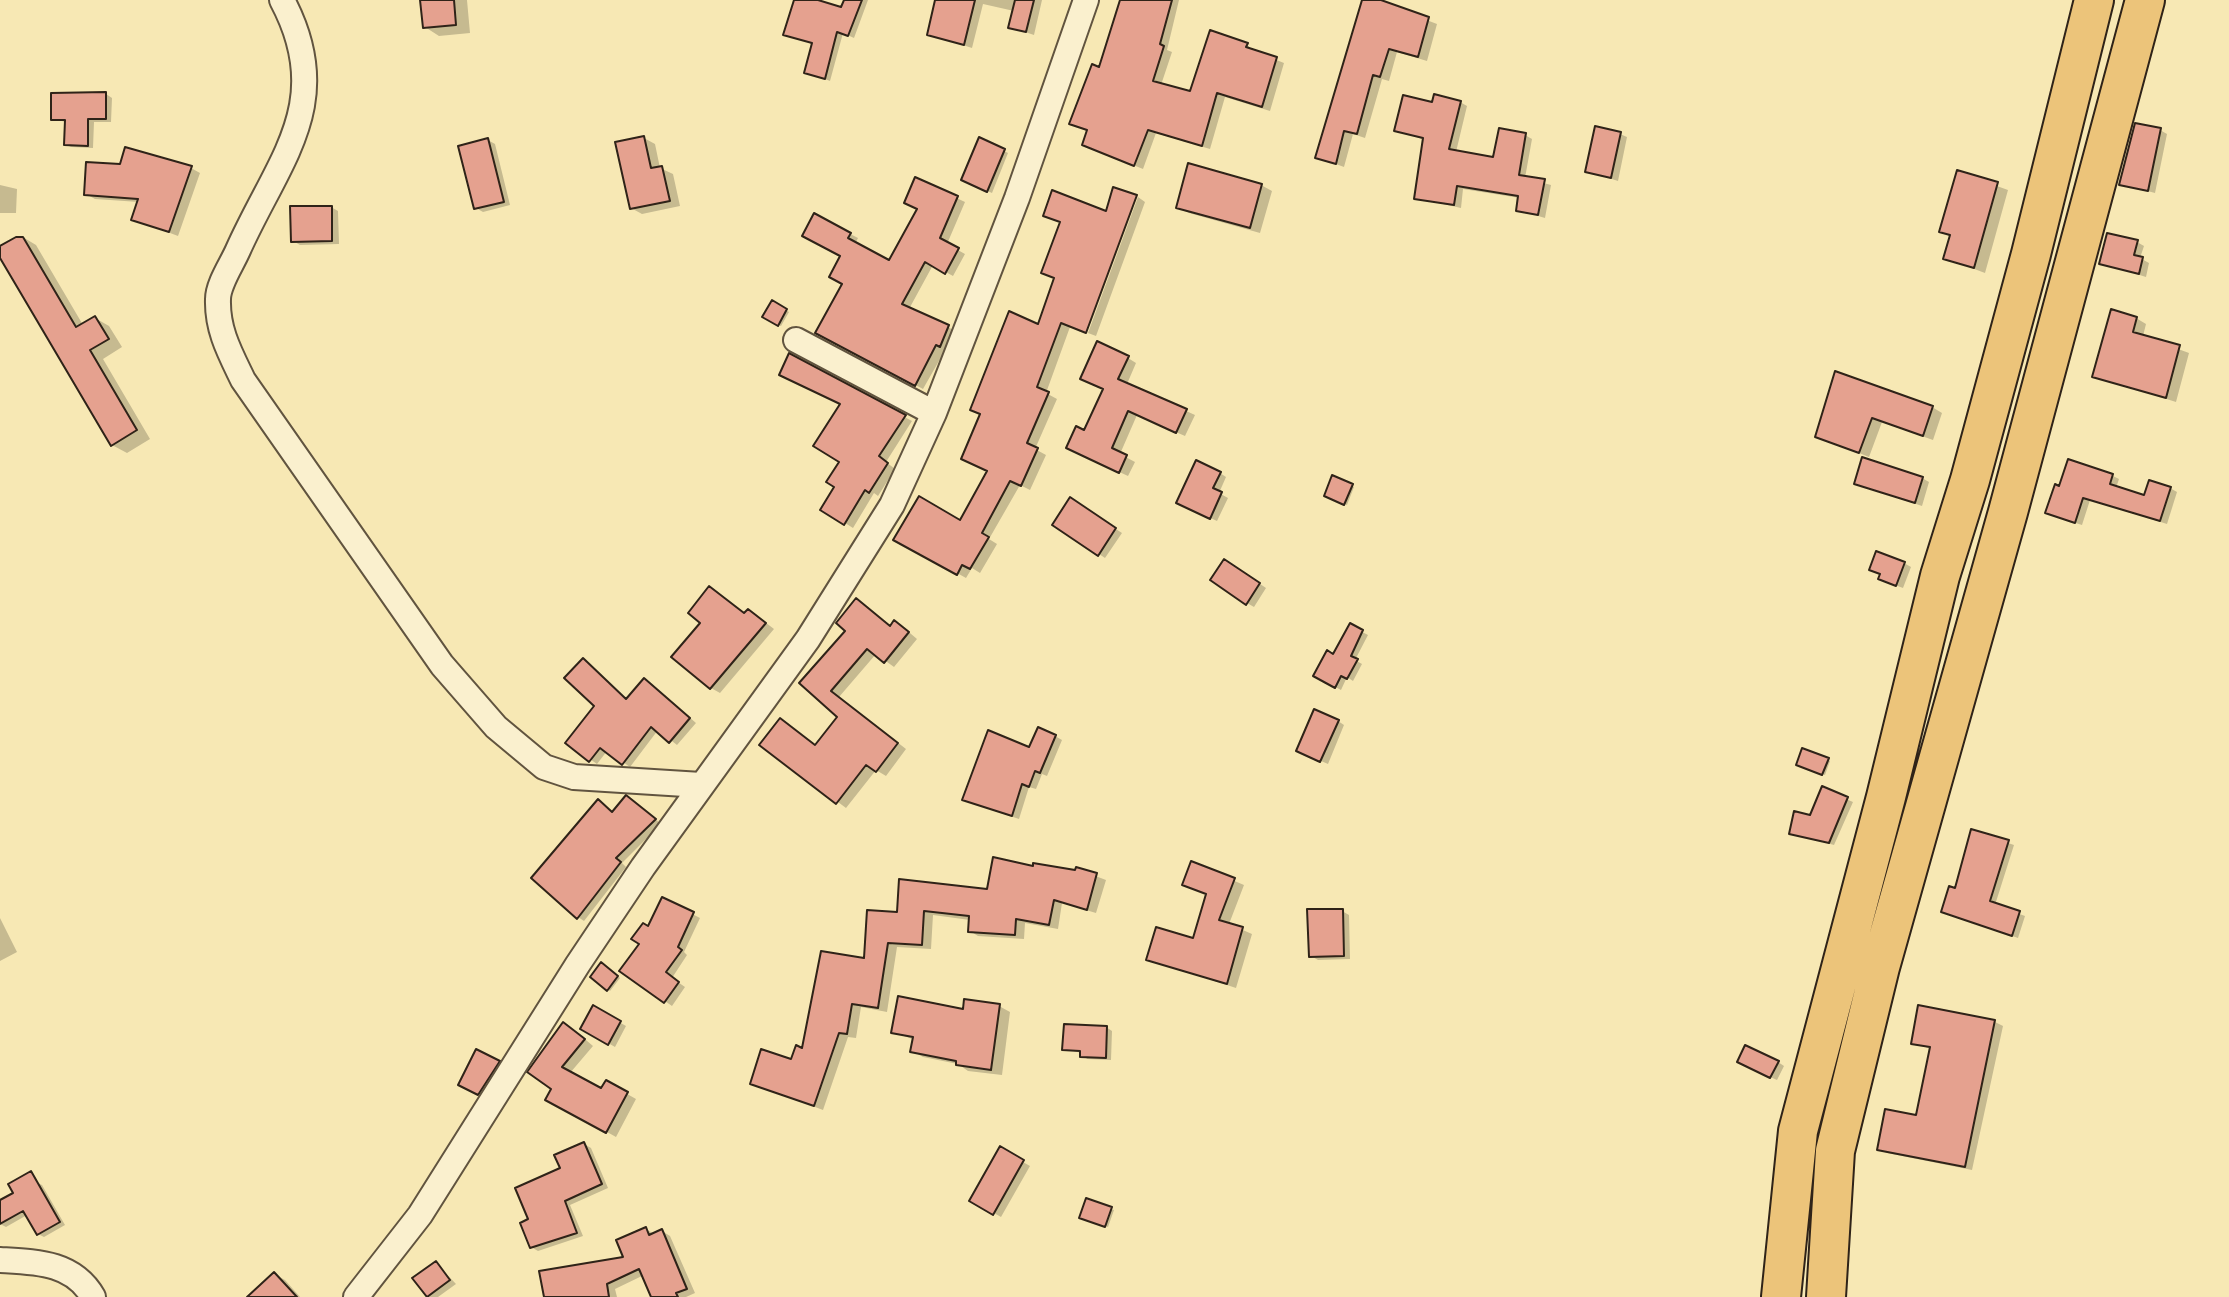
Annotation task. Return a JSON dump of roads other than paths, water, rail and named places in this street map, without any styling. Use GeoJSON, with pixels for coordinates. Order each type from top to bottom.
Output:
{"type":"FeatureCollection","features":[{"type":"Feature","properties":{"kind":"highway"},"geometry":{"type":"LineString","coordinates":[[1781,1297],[1798,1131],[1886,797],[1940,576],[1970,480],[2031,254],[2094,0]]}},
{"type":"Feature","properties":{"kind":"highway"},"geometry":{"type":"LineString","coordinates":[[1826,1297],[1835,1151],[1880,967],[2008,512],[2146,0]]}},
{"type":"Feature","properties":{"kind":"street"},"geometry":{"type":"LineString","coordinates":[[282,0],[290,16],[305,64],[303,105],[283,166],[242,241],[218,296],[220,333],[243,380],[442,665],[496,727],[544,767],[574,777],[701,785]]}},
{"type":"Feature","properties":{"kind":"street"},"geometry":{"type":"LineString","coordinates":[[356,1297],[420,1215],[562,988],[701,785],[800,650],[892,505],[934,413],[1017,198],[1086,0]]}},
{"type":"Feature","properties":{"kind":"street"},"geometry":{"type":"LineString","coordinates":[[796,340],[934,413]]}},
{"type":"Feature","properties":{"kind":"street"},"geometry":{"type":"LineString","coordinates":[[0,1260],[61,1267],[74,1275],[93,1297]]}}]}
